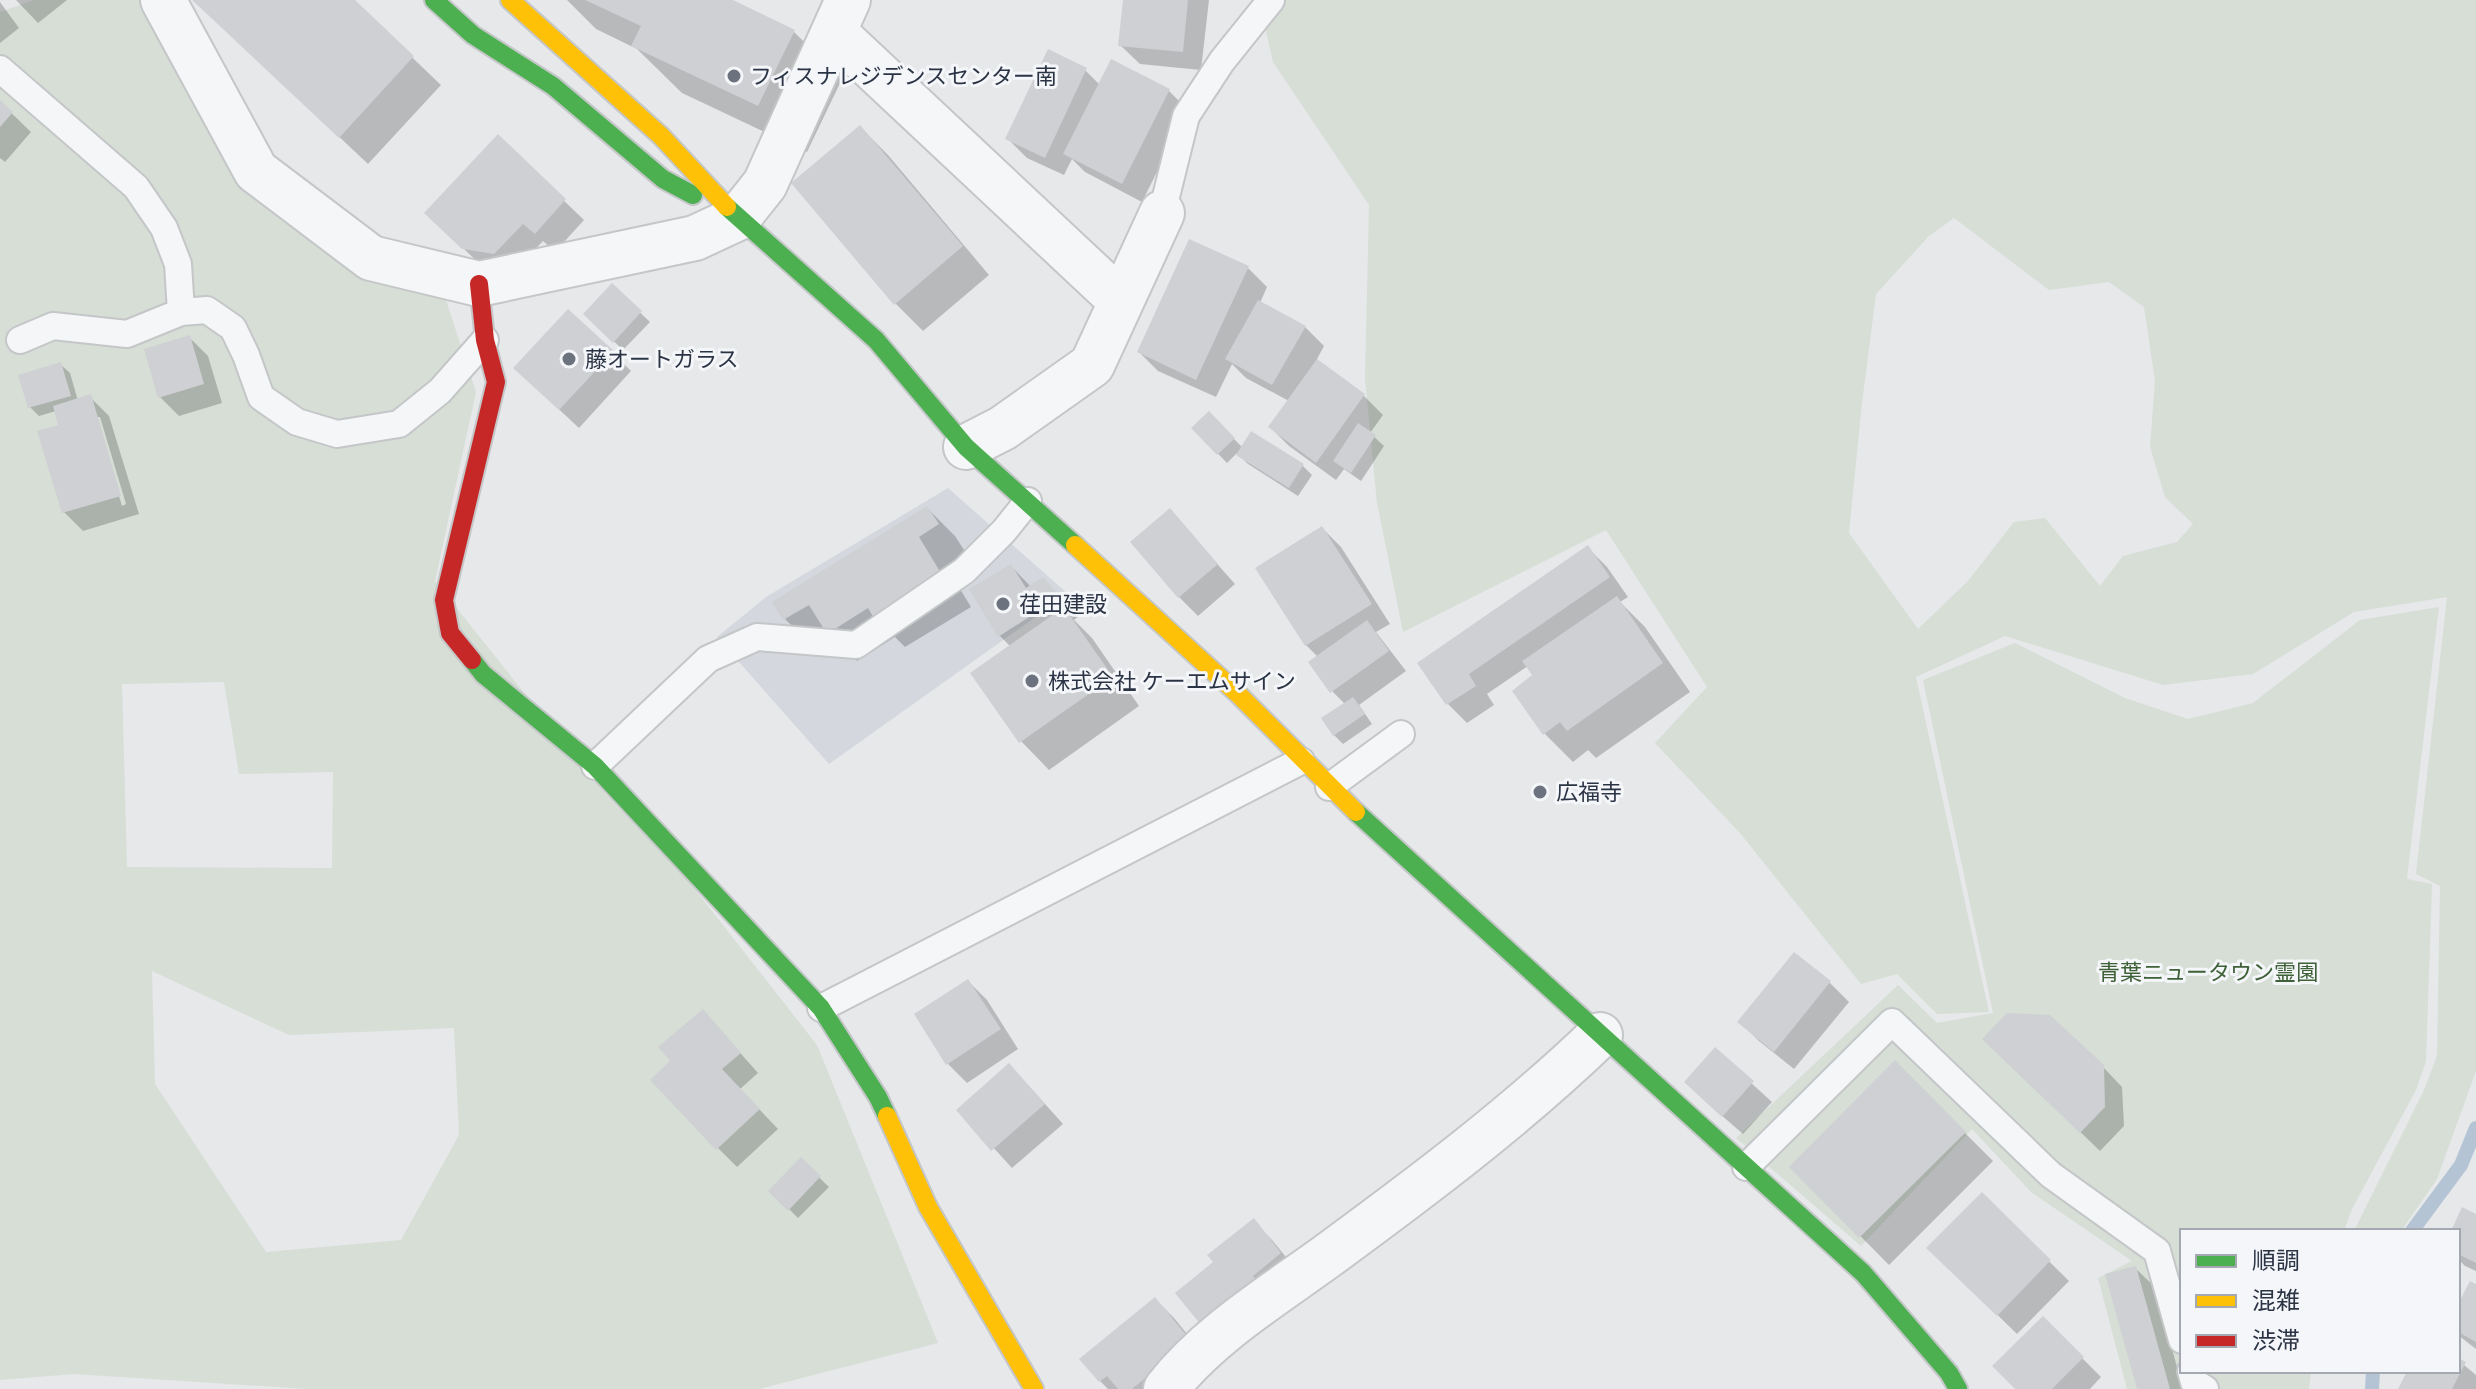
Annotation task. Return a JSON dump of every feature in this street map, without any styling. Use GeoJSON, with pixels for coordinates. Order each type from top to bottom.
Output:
{"type":"FeatureCollection","features":[{"type":"Feature","properties":{"kind":"street"},"geometry":{"type":"LineString","coordinates":[[163,0],[256,171],[371,258],[479,284],[695,238],[738,218],[765,184],[841,16],[1121,301]]}},
{"type":"Feature","properties":{"kind":"street"},"geometry":{"type":"LineString","coordinates":[[434,0],[473,35],[553,86],[663,179],[738,218]]}},
{"type":"Feature","properties":{"kind":"street"},"geometry":{"type":"LineString","coordinates":[[510,0],[661,136],[738,218],[876,340],[966,447],[1237,693],[1329,787],[1863,1273],[1958,1384]]}},
{"type":"Feature","properties":{"kind":"street"},"geometry":{"type":"LineString","coordinates":[[966,447],[1003,428],[1092,365],[1162,213]]}},
{"type":"Feature","properties":{"kind":"street"},"geometry":{"type":"LineString","coordinates":[[479,284],[485,340],[496,382],[444,600],[450,633],[483,674],[595,766],[821,1008],[878,1097],[928,1207],[1034,1389]]}},
{"type":"Feature","properties":{"kind":"street"},"geometry":{"type":"LineString","coordinates":[[1166,1389],[1182,1369],[1231,1327],[1448,1167],[1532,1099],[1600,1035]]}},
{"type":"Feature","properties":{"kind":"lane"},"geometry":{"type":"LineString","coordinates":[[1162,213],[1186,116],[1222,61],[1271,0]]}},
{"type":"Feature","properties":{"kind":"lane"},"geometry":{"type":"LineString","coordinates":[[0,69],[136,187],[164,228],[178,264],[181,312]]}},
{"type":"Feature","properties":{"kind":"lane"},"geometry":{"type":"LineString","coordinates":[[20,340],[53,326],[127,334],[181,312],[207,310],[233,328],[261,397],[297,422],[337,434],[399,424],[440,391],[485,340]]}},
{"type":"Feature","properties":{"kind":"lane"},"geometry":{"type":"LineString","coordinates":[[595,766],[708,659],[757,637],[856,645],[964,571],[1004,531],[1028,501]]}},
{"type":"Feature","properties":{"kind":"lane"},"geometry":{"type":"LineString","coordinates":[[1329,787],[1401,734]]}},
{"type":"Feature","properties":{"kind":"lane"},"geometry":{"type":"LineString","coordinates":[[821,1008],[1301,761]]}},
{"type":"Feature","properties":{"kind":"lane"},"geometry":{"type":"LineString","coordinates":[[1746,1167],[1892,1022],[2051,1175],[2157,1251],[2180,1333]]}},
{"type":"Feature","properties":{"kind":"lane"},"geometry":{"type":"LineString","coordinates":[[2192,1373],[2194,1382],[2205,1389]]}},
{"type":"Feature","properties":{"kind":"shaded area"},"geometry":{"type":"Polygon","coordinates":[[[948,488],[1068,594],[829,764],[717,637],[766,597],[948,488]]]}},
{"type":"Feature","properties":{"kind":"green space"},"geometry":{"type":"Polygon","coordinates":[[[34,0],[157,0],[228,137],[444,294],[476,392],[435,581],[605,794],[679,869],[817,1045],[938,1343],[759,1389],[307,1389],[74,1374],[0,1380],[0,12],[34,0]],[[224,682],[122,684],[127,867],[332,868],[333,772],[239,774],[224,682]],[[152,971],[155,1084],[266,1252],[401,1240],[459,1135],[454,1028],[289,1035],[152,971]]]}},
{"type":"Feature","properties":{"kind":"green space"},"geometry":{"type":"Polygon","coordinates":[[[1259,0],[2476,0],[2476,1071],[2437,1179],[2402,1229],[2355,1229],[2424,1090],[2437,1056],[2440,886],[2416,874],[2447,597],[2354,612],[2253,674],[2163,685],[2005,636],[1916,677],[1989,1012],[1937,1014],[1897,974],[1861,984],[1740,833],[1655,743],[1707,687],[1606,530],[1403,632],[1377,503],[1365,379],[1369,205],[1273,62],[1259,0]],[[1954,218],[1929,236],[1876,294],[1849,533],[1918,629],[1968,581],[2014,522],[2045,518],[2100,586],[2123,556],[2177,542],[2193,524],[2165,497],[2150,447],[2155,381],[2144,307],[2109,282],[2049,290],[1954,218]]]}},
{"type":"Feature","properties":{"kind":"green space","name":"青葉ニュータウン霊園"},"geometry":{"type":"Polygon","coordinates":[[[2439,607],[2407,879],[2432,884],[2426,1061],[2416,1090],[2352,1209],[2345,1229],[2180,1229],[2180,1373],[2311,1373],[2309,1389],[2127,1389],[2098,1278],[2132,1261],[2031,1192],[1972,1129],[1861,1246],[1736,1138],[1898,985],[1937,1023],[1993,1013],[1923,680],[2015,643],[2125,698],[2188,719],[2253,703],[2360,620],[2439,607]]]}},
{"type":"Feature","properties":{"kind":"building"},"geometry":{"type":"Polygon","coordinates":[[[192,0],[355,0],[414,56],[339,138],[192,0]]]}},
{"type":"Feature","properties":{"kind":"building","name":"フィスナレジデンスセンター南"},"geometry":{"type":"Polygon","coordinates":[[[585,0],[733,0],[795,30],[758,106],[631,46],[641,26],[585,0]]]}},
{"type":"Feature","properties":{"kind":"building"},"geometry":{"type":"Polygon","coordinates":[[[1123,0],[1188,0],[1183,52],[1118,46],[1123,0]]]}},
{"type":"Feature","properties":{"kind":"building"},"geometry":{"type":"Polygon","coordinates":[[[1048,49],[1087,68],[1045,158],[1005,139],[1048,49]]]}},
{"type":"Feature","properties":{"kind":"building"},"geometry":{"type":"Polygon","coordinates":[[[1111,59],[1170,89],[1122,184],[1063,154],[1111,59]]]}},
{"type":"Feature","properties":{"kind":"building"},"geometry":{"type":"Polygon","coordinates":[[[0,100],[13,112],[0,127],[0,100]]]}},
{"type":"Feature","properties":{"kind":"building"},"geometry":{"type":"Polygon","coordinates":[[[860,125],[963,246],[894,305],[791,183],[860,125]]]}},
{"type":"Feature","properties":{"kind":"building"},"geometry":{"type":"Polygon","coordinates":[[[498,134],[566,199],[535,234],[523,224],[494,254],[462,249],[424,213],[498,134]]]}},
{"type":"Feature","properties":{"kind":"building"},"geometry":{"type":"Polygon","coordinates":[[[1189,239],[1249,266],[1196,380],[1137,352],[1189,239]]]}},
{"type":"Feature","properties":{"kind":"building"},"geometry":{"type":"Polygon","coordinates":[[[612,283],[642,311],[613,343],[583,314],[612,283]]]}},
{"type":"Feature","properties":{"kind":"building"},"geometry":{"type":"Polygon","coordinates":[[[1258,300],[1306,326],[1272,385],[1225,359],[1258,300]]]}},
{"type":"Feature","properties":{"kind":"building"},"geometry":{"type":"Polygon","coordinates":[[[568,309],[614,351],[559,410],[513,368],[568,309]]]}},
{"type":"Feature","properties":{"kind":"building"},"geometry":{"type":"Polygon","coordinates":[[[190,335],[204,384],[158,398],[144,349],[190,335]]]}},
{"type":"Feature","properties":{"kind":"building"},"geometry":{"type":"Polygon","coordinates":[[[1317,359],[1365,394],[1316,463],[1268,427],[1317,359]]]}},
{"type":"Feature","properties":{"kind":"building"},"geometry":{"type":"Polygon","coordinates":[[[61,362],[71,396],[28,408],[18,375],[61,362]]]}},
{"type":"Feature","properties":{"kind":"building"},"geometry":{"type":"Polygon","coordinates":[[[91,394],[121,496],[62,513],[37,431],[58,425],[53,406],[91,394]]]}},
{"type":"Feature","properties":{"kind":"building"},"geometry":{"type":"Polygon","coordinates":[[[1209,411],[1235,438],[1217,455],[1191,428],[1209,411]]]}},
{"type":"Feature","properties":{"kind":"building"},"geometry":{"type":"Polygon","coordinates":[[[1358,423],[1376,435],[1351,473],[1333,461],[1358,423]]]}},
{"type":"Feature","properties":{"kind":"building"},"geometry":{"type":"Polygon","coordinates":[[[1251,431],[1304,464],[1289,488],[1236,455],[1251,431]]]}},
{"type":"Feature","properties":{"kind":"building"},"geometry":{"type":"Polygon","coordinates":[[[927,506],[939,524],[919,537],[944,578],[875,620],[868,608],[827,634],[809,605],[783,620],[772,602],[927,506]]]}},
{"type":"Feature","properties":{"kind":"building"},"geometry":{"type":"Polygon","coordinates":[[[1170,508],[1218,564],[1178,598],[1130,542],[1170,508]]]}},
{"type":"Feature","properties":{"kind":"building"},"geometry":{"type":"Polygon","coordinates":[[[1322,526],[1372,604],[1305,646],[1255,568],[1322,526]]]}},
{"type":"Feature","properties":{"kind":"building"},"geometry":{"type":"Polygon","coordinates":[[[1588,545],[1610,577],[1469,674],[1476,686],[1446,705],[1417,663],[1588,545]]]}},
{"type":"Feature","properties":{"kind":"building"},"geometry":{"type":"Polygon","coordinates":[[[1011,564],[1026,588],[1043,577],[1060,597],[998,637],[969,589],[1011,564]]]}},
{"type":"Feature","properties":{"kind":"building"},"geometry":{"type":"Polygon","coordinates":[[[1617,596],[1663,663],[1567,731],[1560,722],[1543,735],[1512,691],[1532,675],[1522,661],[1617,596]]]}},
{"type":"Feature","properties":{"kind":"building"},"geometry":{"type":"Polygon","coordinates":[[[1064,607],[1113,677],[1019,743],[970,673],[1064,607]]]}},
{"type":"Feature","properties":{"kind":"building"},"geometry":{"type":"Polygon","coordinates":[[[1367,620],[1389,651],[1330,693],[1308,662],[1367,620]]]}},
{"type":"Feature","properties":{"kind":"building"},"geometry":{"type":"Polygon","coordinates":[[[1353,697],[1365,714],[1333,736],[1321,718],[1353,697]]]}},
{"type":"Feature","properties":{"kind":"building"},"geometry":{"type":"Polygon","coordinates":[[[1794,952],[1831,981],[1774,1052],[1737,1022],[1794,952]]]}},
{"type":"Feature","properties":{"kind":"building"},"geometry":{"type":"Polygon","coordinates":[[[968,979],[1001,1029],[946,1065],[914,1014],[968,979]]]}},
{"type":"Feature","properties":{"kind":"building"},"geometry":{"type":"Polygon","coordinates":[[[703,1009],[741,1053],[722,1069],[760,1109],[716,1150],[650,1080],[670,1061],[658,1047],[703,1009]]]}},
{"type":"Feature","properties":{"kind":"building"},"geometry":{"type":"Polygon","coordinates":[[[2007,1013],[2050,1015],[2104,1065],[2105,1107],[2080,1133],[1982,1039],[2007,1013]]]}},
{"type":"Feature","properties":{"kind":"building"},"geometry":{"type":"Polygon","coordinates":[[[1715,1047],[1754,1081],[1722,1117],[1684,1082],[1715,1047]]]}},
{"type":"Feature","properties":{"kind":"building"},"geometry":{"type":"Polygon","coordinates":[[[1895,1060],[1966,1132],[1859,1238],[1789,1167],[1895,1060]]]}},
{"type":"Feature","properties":{"kind":"building"},"geometry":{"type":"Polygon","coordinates":[[[1009,1063],[1045,1104],[991,1151],[956,1110],[1009,1063]]]}},
{"type":"Feature","properties":{"kind":"building"},"geometry":{"type":"Polygon","coordinates":[[[801,1157],[821,1176],[788,1211],[768,1191],[801,1157]]]}},
{"type":"Feature","properties":{"kind":"building"},"geometry":{"type":"Polygon","coordinates":[[[1982,1192],[2051,1260],[1997,1316],[1926,1248],[1982,1192]]]}},
{"type":"Feature","properties":{"kind":"building"},"geometry":{"type":"Polygon","coordinates":[[[2462,1207],[2476,1214],[2476,1263],[2460,1255],[2460,1229],[2452,1229],[2462,1207]]]}},
{"type":"Feature","properties":{"kind":"building"},"geometry":{"type":"Polygon","coordinates":[[[1254,1218],[1281,1253],[1253,1276],[1260,1285],[1205,1330],[1175,1293],[1213,1262],[1207,1255],[1254,1218]]]}},
{"type":"Feature","properties":{"kind":"building"},"geometry":{"type":"Polygon","coordinates":[[[2136,1266],[2170,1389],[2137,1389],[2105,1274],[2136,1266]]]}},
{"type":"Feature","properties":{"kind":"building"},"geometry":{"type":"Polygon","coordinates":[[[2470,1281],[2476,1284],[2476,1342],[2460,1333],[2460,1300],[2470,1281]]]}},
{"type":"Feature","properties":{"kind":"building"},"geometry":{"type":"Polygon","coordinates":[[[1155,1297],[1191,1341],[1132,1389],[1118,1389],[1107,1376],[1099,1382],[1079,1359],[1155,1297]]]}},
{"type":"Feature","properties":{"kind":"building"},"geometry":{"type":"Polygon","coordinates":[[[2043,1316],[2084,1357],[2052,1389],[2015,1389],[1992,1366],[2043,1316]]]}},
{"type":"Feature","properties":{"kind":"building"},"geometry":{"type":"Polygon","coordinates":[[[2460,1359],[2466,1362],[2452,1389],[2398,1389],[2406,1373],[2460,1373],[2460,1359]]]}},
{"type":"Feature","properties":{"kind":"waterway"},"geometry":{"type":"LineString","coordinates":[[2413,1229],[2461,1165],[2476,1128]]}},
{"type":"Feature","properties":{"kind":"waterway"},"geometry":{"type":"LineString","coordinates":[[2372,1389],[2373,1373]]}},
{"type":"Feature","properties":{"kind":"traffic: fast"},"geometry":{"type":"LineString","coordinates":[[434,0],[473,35],[553,86],[663,179],[693,195]]}},
{"type":"Feature","properties":{"kind":"traffic: fast"},"geometry":{"type":"LineString","coordinates":[[727,207],[876,340],[966,447],[1075,545]]}},
{"type":"Feature","properties":{"kind":"traffic: fast"},"geometry":{"type":"LineString","coordinates":[[472,660],[483,674],[595,766],[821,1008],[887,1116]]}},
{"type":"Feature","properties":{"kind":"traffic: fast"},"geometry":{"type":"LineString","coordinates":[[1356,812],[1863,1273],[1949,1373],[1958,1389]]}},
{"type":"Feature","properties":{"kind":"traffic: slow"},"geometry":{"type":"LineString","coordinates":[[510,0],[661,136],[727,207]]}},
{"type":"Feature","properties":{"kind":"traffic: slow"},"geometry":{"type":"LineString","coordinates":[[1075,545],[1237,693],[1356,812]]}},
{"type":"Feature","properties":{"kind":"traffic: slow"},"geometry":{"type":"LineString","coordinates":[[887,1116],[928,1207],[1034,1389]]}},
{"type":"Feature","properties":{"kind":"traffic: jam"},"geometry":{"type":"LineString","coordinates":[[472,660],[450,633],[444,600],[496,382],[485,340],[479,284]]}},
{"type":"Feature","properties":{"kind":"place","name":"フィスナレジデンスセンター南"},"geometry":{"type":"Point","coordinates":[734,76]}},
{"type":"Feature","properties":{"kind":"place","name":"藤オートガラス"},"geometry":{"type":"Point","coordinates":[569,359]}},
{"type":"Feature","properties":{"kind":"place","name":"荏田建設"},"geometry":{"type":"Point","coordinates":[1003,604]}},
{"type":"Feature","properties":{"kind":"place","name":"株式会社 ケーエムサイン"},"geometry":{"type":"Point","coordinates":[1032,681]}},
{"type":"Feature","properties":{"kind":"place","name":"広福寺"},"geometry":{"type":"Point","coordinates":[1540,792]}}]}
